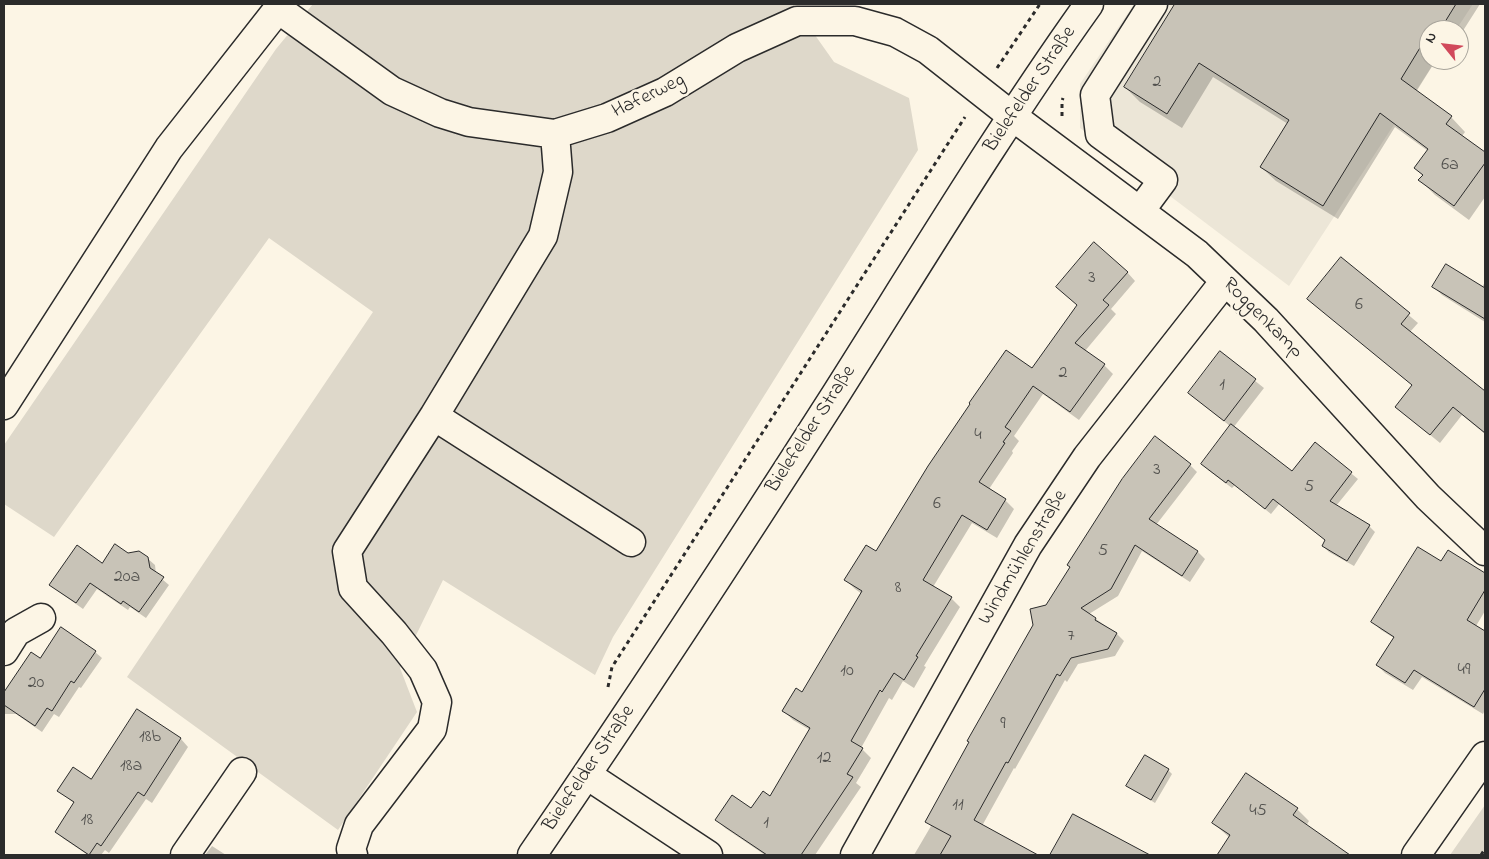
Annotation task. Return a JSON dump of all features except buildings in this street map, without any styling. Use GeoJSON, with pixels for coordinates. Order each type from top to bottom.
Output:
{"type":"FeatureCollection","features":[{"type":"Feature","properties":{"kind":"street","name":"Bielefelder Straße"},"geometry":{"type":"LineString","coordinates":[[532,855],[587,775],[806,441],[1012,116],[1089,4]]}},
{"type":"Feature","properties":{"kind":"street"},"geometry":{"type":"LineString","coordinates":[[1140,211],[1163,180],[1100,134],[1095,95],[1152,4]]}},
{"type":"Feature","properties":{"kind":"street","name":"Haferweg"},"geometry":{"type":"LineString","coordinates":[[280,7],[392,91],[440,113],[469,122],[555,134],[606,118],[665,92],[737,48],[797,21],[855,21],[895,32],[928,50],[1012,116]]}},
{"type":"Feature","properties":{"kind":"street"},"geometry":{"type":"LineString","coordinates":[[4,405],[170,148],[280,7]]}},
{"type":"Feature","properties":{"kind":"street","name":"Roggenkamp"},"geometry":{"type":"LineString","coordinates":[[1012,116],[1196,254],[1266,320],[1428,497],[1485,552]]}},
{"type":"Feature","properties":{"kind":"street"},"geometry":{"type":"LineString","coordinates":[[353,855],[351,849],[359,825],[432,729],[437,702],[424,670],[394,633],[353,588],[347,551],[434,416],[544,236],[558,172],[555,134]]}},
{"type":"Feature","properties":{"kind":"street","name":"Windmühlenstraße"},"geometry":{"type":"LineString","coordinates":[[855,855],[1028,545],[1087,456],[1225,281]]}},
{"type":"Feature","properties":{"kind":"street"},"geometry":{"type":"LineString","coordinates":[[434,416],[631,542]]}},
{"type":"Feature","properties":{"kind":"street"},"geometry":{"type":"LineString","coordinates":[[4,651],[16,632],[41,618]]}},
{"type":"Feature","properties":{"kind":"street"},"geometry":{"type":"LineString","coordinates":[[1416,855],[1485,756]]}},
{"type":"Feature","properties":{"kind":"street"},"geometry":{"type":"LineString","coordinates":[[185,855],[242,772]]}},
{"type":"Feature","properties":{"kind":"street"},"geometry":{"type":"LineString","coordinates":[[587,775],[708,855]]}},
{"type":"Feature","properties":{"kind":"path"},"geometry":{"type":"LineString","coordinates":[[606,694],[612,667],[981,91],[1040,4]]}},
{"type":"Feature","properties":{"kind":"path"},"geometry":{"type":"LineString","coordinates":[[1481,855],[1485,850]]}},
{"type":"Feature","properties":{"kind":"shaded area"},"geometry":{"type":"Polygon","coordinates":[[[313,4],[793,4],[834,62],[909,98],[918,150],[613,637],[595,675],[443,580],[400,668],[417,712],[338,830],[127,677],[373,312],[269,238],[54,537],[4,504],[4,445],[276,49],[313,4]]]}},
{"type":"Feature","properties":{"kind":"shaded area"},"geometry":{"type":"Polygon","coordinates":[[[1134,4],[1473,4],[1463,20],[1419,20],[1419,70],[1429,70],[1289,286],[1080,128],[1080,84],[1134,4]]]}},
{"type":"Feature","properties":{"kind":"shaded area"},"geometry":{"type":"Polygon","coordinates":[[[1485,805],[1485,855],[1450,855],[1485,805]]]}}]}
